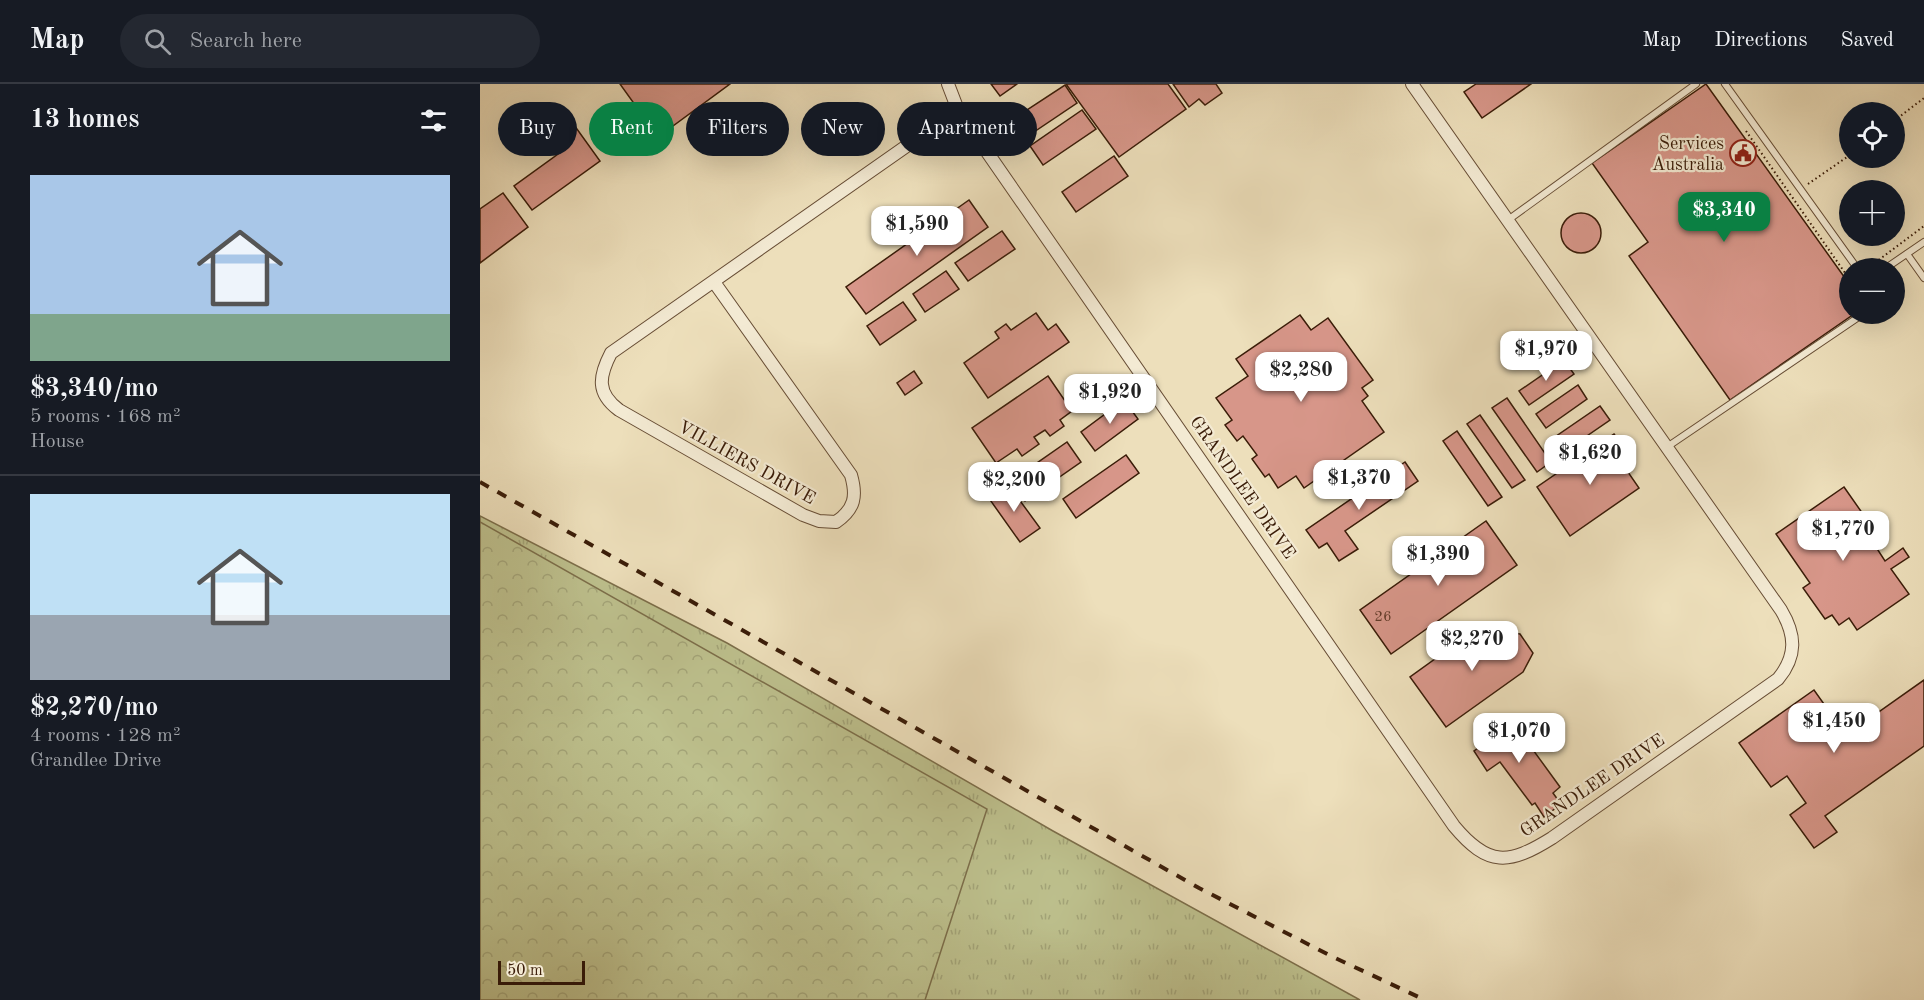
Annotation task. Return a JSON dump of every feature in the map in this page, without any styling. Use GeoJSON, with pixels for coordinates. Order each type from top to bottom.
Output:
{"type":"FeatureCollection","features":[{"type":"Feature","properties":{"kind":"street","name":"GRANDLEE DRIVE"},"geometry":{"type":"LineString","coordinates":[[948,84],[955,102]]}},
{"type":"Feature","properties":{"kind":"street","name":"GRANDLEE DRIVE"},"geometry":{"type":"LineString","coordinates":[[990,156],[1454,826],[1470,846],[1482,854],[1503,858],[1531,851],[1778,679],[1788,666],[1794,644],[1787,619],[1412,84]]}},
{"type":"Feature","properties":{"kind":"street","name":"VILLIERS DRIVE"},"geometry":{"type":"LineString","coordinates":[[714,282],[851,475],[856,491],[853,505],[836,522],[819,521],[803,515],[607,402],[602,388],[601,371],[611,353],[897,153]]}},
{"type":"Feature","properties":{"kind":"lane"},"geometry":{"type":"LineString","coordinates":[[1508,220],[1695,84]]}},
{"type":"Feature","properties":{"kind":"lane"},"geometry":{"type":"LineString","coordinates":[[1725,84],[1850,258]]}},
{"type":"Feature","properties":{"kind":"lane"},"geometry":{"type":"LineString","coordinates":[[1901,258],[1924,242]]}},
{"type":"Feature","properties":{"kind":"lane"},"geometry":{"type":"LineString","coordinates":[[1907,254],[1924,278]]}},
{"type":"Feature","properties":{"kind":"lane"},"geometry":{"type":"LineString","coordinates":[[1667,447],[1848,324]]}},
{"type":"Feature","properties":{"kind":"path"},"geometry":{"type":"LineString","coordinates":[[1905,113],[1924,98]]}},
{"type":"Feature","properties":{"kind":"path"},"geometry":{"type":"LineString","coordinates":[[1746,131],[1839,264]]}},
{"type":"Feature","properties":{"kind":"path"},"geometry":{"type":"LineString","coordinates":[[1800,190],[1839,163]]}},
{"type":"Feature","properties":{"kind":"path"},"geometry":{"type":"LineString","coordinates":[[1881,258],[1924,226]]}},
{"type":"Feature","properties":{"kind":"green space"},"geometry":{"type":"Polygon","coordinates":[[[480,516],[727,643],[1053,831],[1360,1000],[480,1000],[480,516]]]}},
{"type":"Feature","properties":{"kind":"green space"},"geometry":{"type":"Polygon","coordinates":[[[480,522],[987,809],[925,1000],[480,1000],[480,522]]]}},
{"type":"Feature","properties":{"kind":"building"},"geometry":{"type":"Polygon","coordinates":[[[620,84],[730,84],[706,102],[686,102],[686,116],[674,125],[674,102],[633,102],[620,84]]]}},
{"type":"Feature","properties":{"kind":"building"},"geometry":{"type":"Polygon","coordinates":[[[991,84],[1017,84],[1000,96],[991,84]]]}},
{"type":"Feature","properties":{"kind":"building"},"geometry":{"type":"Polygon","coordinates":[[[1066,84],[1168,84],[1186,109],[1119,157],[1066,84]]]}},
{"type":"Feature","properties":{"kind":"building"},"geometry":{"type":"Polygon","coordinates":[[[1173,84],[1216,84],[1222,93],[1205,105],[1199,99],[1189,107],[1173,84]]]}},
{"type":"Feature","properties":{"kind":"building"},"geometry":{"type":"Polygon","coordinates":[[[1476,84],[1531,84],[1482,118],[1464,92],[1476,84]]]}},
{"type":"Feature","properties":{"kind":"building"},"geometry":{"type":"Polygon","coordinates":[[[1706,84],[1839,270],[1840,324],[1730,400],[1629,256],[1648,242],[1592,163],[1706,84]]]}},
{"type":"Feature","properties":{"kind":"building"},"geometry":{"type":"Polygon","coordinates":[[[1065,85],[1077,103],[1037,130],[1037,103],[1065,85]]]}},
{"type":"Feature","properties":{"kind":"building"},"geometry":{"type":"Polygon","coordinates":[[[1082,110],[1096,129],[1043,165],[1037,156],[1037,141],[1082,110]]]}},
{"type":"Feature","properties":{"kind":"building"},"geometry":{"type":"Polygon","coordinates":[[[577,129],[589,146],[589,156],[596,156],[600,161],[532,210],[514,186],[555,156],[577,156],[577,129]]]}},
{"type":"Feature","properties":{"kind":"building"},"geometry":{"type":"Polygon","coordinates":[[[1114,156],[1128,176],[1076,212],[1062,192],[1114,156]]]}},
{"type":"Feature","properties":{"kind":"building"},"geometry":{"type":"Polygon","coordinates":[[[503,193],[528,227],[480,263],[480,209],[503,193]]]}},
{"type":"Feature","properties":{"kind":"building"},"geometry":{"type":"Polygon","coordinates":[[[969,200],[988,227],[866,314],[846,287],[969,200]]]}},
{"type":"Feature","properties":{"kind":"building"},"geometry":{"type":"Polygon","coordinates":[[[1581,213],[1595,219],[1601,233],[1595,247],[1581,253],[1567,247],[1561,233],[1567,219],[1581,213]]]}},
{"type":"Feature","properties":{"kind":"building"},"geometry":{"type":"Polygon","coordinates":[[[1002,231],[1015,249],[968,281],[955,263],[1002,231]]]}},
{"type":"Feature","properties":{"kind":"building"},"geometry":{"type":"Polygon","coordinates":[[[946,271],[959,289],[925,312],[913,294],[946,271]]]}},
{"type":"Feature","properties":{"kind":"building"},"geometry":{"type":"Polygon","coordinates":[[[903,302],[916,320],[880,345],[867,326],[903,302]]]}},
{"type":"Feature","properties":{"kind":"building"},"geometry":{"type":"Polygon","coordinates":[[[1036,313],[1048,330],[1056,324],[1069,342],[988,398],[964,363],[999,338],[995,332],[1006,324],[1011,330],[1036,313]]]}},
{"type":"Feature","properties":{"kind":"building"},"geometry":{"type":"Polygon","coordinates":[[[1300,315],[1311,330],[1328,318],[1373,380],[1362,388],[1368,396],[1362,401],[1384,432],[1304,488],[1296,476],[1278,488],[1269,474],[1265,477],[1252,459],[1257,455],[1243,436],[1237,441],[1225,425],[1232,420],[1216,398],[1248,376],[1236,359],[1300,315]]]}},
{"type":"Feature","properties":{"kind":"building"},"geometry":{"type":"Polygon","coordinates":[[[1564,360],[1574,374],[1529,405],[1519,391],[1564,360]]]}},
{"type":"Feature","properties":{"kind":"building"},"geometry":{"type":"Polygon","coordinates":[[[914,371],[922,383],[905,395],[897,383],[914,371]]]}},
{"type":"Feature","properties":{"kind":"building"},"geometry":{"type":"Polygon","coordinates":[[[1048,376],[1072,411],[1060,420],[1064,426],[1050,436],[1045,430],[1034,437],[1039,444],[1022,456],[1017,449],[996,463],[972,428],[1048,376]]]}},
{"type":"Feature","properties":{"kind":"building"},"geometry":{"type":"Polygon","coordinates":[[[1578,385],[1587,399],[1546,428],[1536,414],[1578,385]]]}},
{"type":"Feature","properties":{"kind":"building"},"geometry":{"type":"Polygon","coordinates":[[[1507,398],[1551,462],[1537,472],[1492,408],[1507,398]]]}},
{"type":"Feature","properties":{"kind":"building"},"geometry":{"type":"Polygon","coordinates":[[[1124,400],[1138,419],[1095,451],[1081,432],[1124,400]]]}},
{"type":"Feature","properties":{"kind":"building"},"geometry":{"type":"Polygon","coordinates":[[[1600,406],[1610,420],[1562,453],[1552,439],[1600,406]]]}},
{"type":"Feature","properties":{"kind":"building"},"geometry":{"type":"Polygon","coordinates":[[[1480,415],[1525,480],[1512,488],[1467,424],[1480,415]]]}},
{"type":"Feature","properties":{"kind":"building"},"geometry":{"type":"Polygon","coordinates":[[[1457,431],[1502,497],[1488,506],[1443,441],[1457,431]]]}},
{"type":"Feature","properties":{"kind":"building"},"geometry":{"type":"Polygon","coordinates":[[[1614,434],[1630,456],[1621,462],[1639,488],[1570,536],[1537,487],[1614,434]]]}},
{"type":"Feature","properties":{"kind":"building"},"geometry":{"type":"Polygon","coordinates":[[[1067,442],[1081,462],[1025,501],[1011,481],[1067,442]]]}},
{"type":"Feature","properties":{"kind":"building"},"geometry":{"type":"Polygon","coordinates":[[[1126,455],[1139,473],[1076,518],[1063,499],[1126,455]]]}},
{"type":"Feature","properties":{"kind":"building"},"geometry":{"type":"Polygon","coordinates":[[[1405,462],[1418,481],[1345,531],[1358,549],[1339,561],[1327,543],[1319,548],[1306,530],[1405,462]]]}},
{"type":"Feature","properties":{"kind":"building"},"geometry":{"type":"Polygon","coordinates":[[[1007,483],[1040,528],[1020,542],[988,497],[1007,483]]]}},
{"type":"Feature","properties":{"kind":"building"},"geometry":{"type":"Polygon","coordinates":[[[1844,487],[1879,537],[1872,541],[1885,561],[1903,548],[1909,557],[1891,569],[1909,594],[1857,630],[1849,618],[1839,625],[1832,615],[1825,619],[1803,588],[1810,583],[1776,534],[1844,487]]]}},
{"type":"Feature","properties":{"kind":"building"},"geometry":{"type":"Polygon","coordinates":[[[1486,521],[1517,565],[1391,654],[1360,610],[1486,521]]]}},
{"type":"Feature","properties":{"kind":"building"},"geometry":{"type":"Polygon","coordinates":[[[1478,628],[1520,634],[1533,653],[1523,672],[1446,727],[1410,677],[1478,628]]]}},
{"type":"Feature","properties":{"kind":"building"},"geometry":{"type":"Polygon","coordinates":[[[1924,680],[1924,746],[1825,816],[1837,832],[1814,848],[1790,815],[1806,803],[1787,776],[1771,787],[1739,743],[1814,690],[1846,735],[1924,680]]]}},
{"type":"Feature","properties":{"kind":"building"},"geometry":{"type":"Polygon","coordinates":[[[1507,714],[1560,787],[1553,793],[1561,804],[1544,817],[1535,803],[1532,805],[1500,762],[1487,771],[1474,751],[1488,741],[1482,734],[1507,714]]]}},
{"type":"Feature","properties":{"kind":"railway"},"geometry":{"type":"LineString","coordinates":[[480,482],[1199,888],[1331,956],[1425,1000]]}},
{"type":"Feature","properties":{"kind":"place","name":"Services Australia"},"geometry":{"type":"Point","coordinates":[1743,153]}}]}
